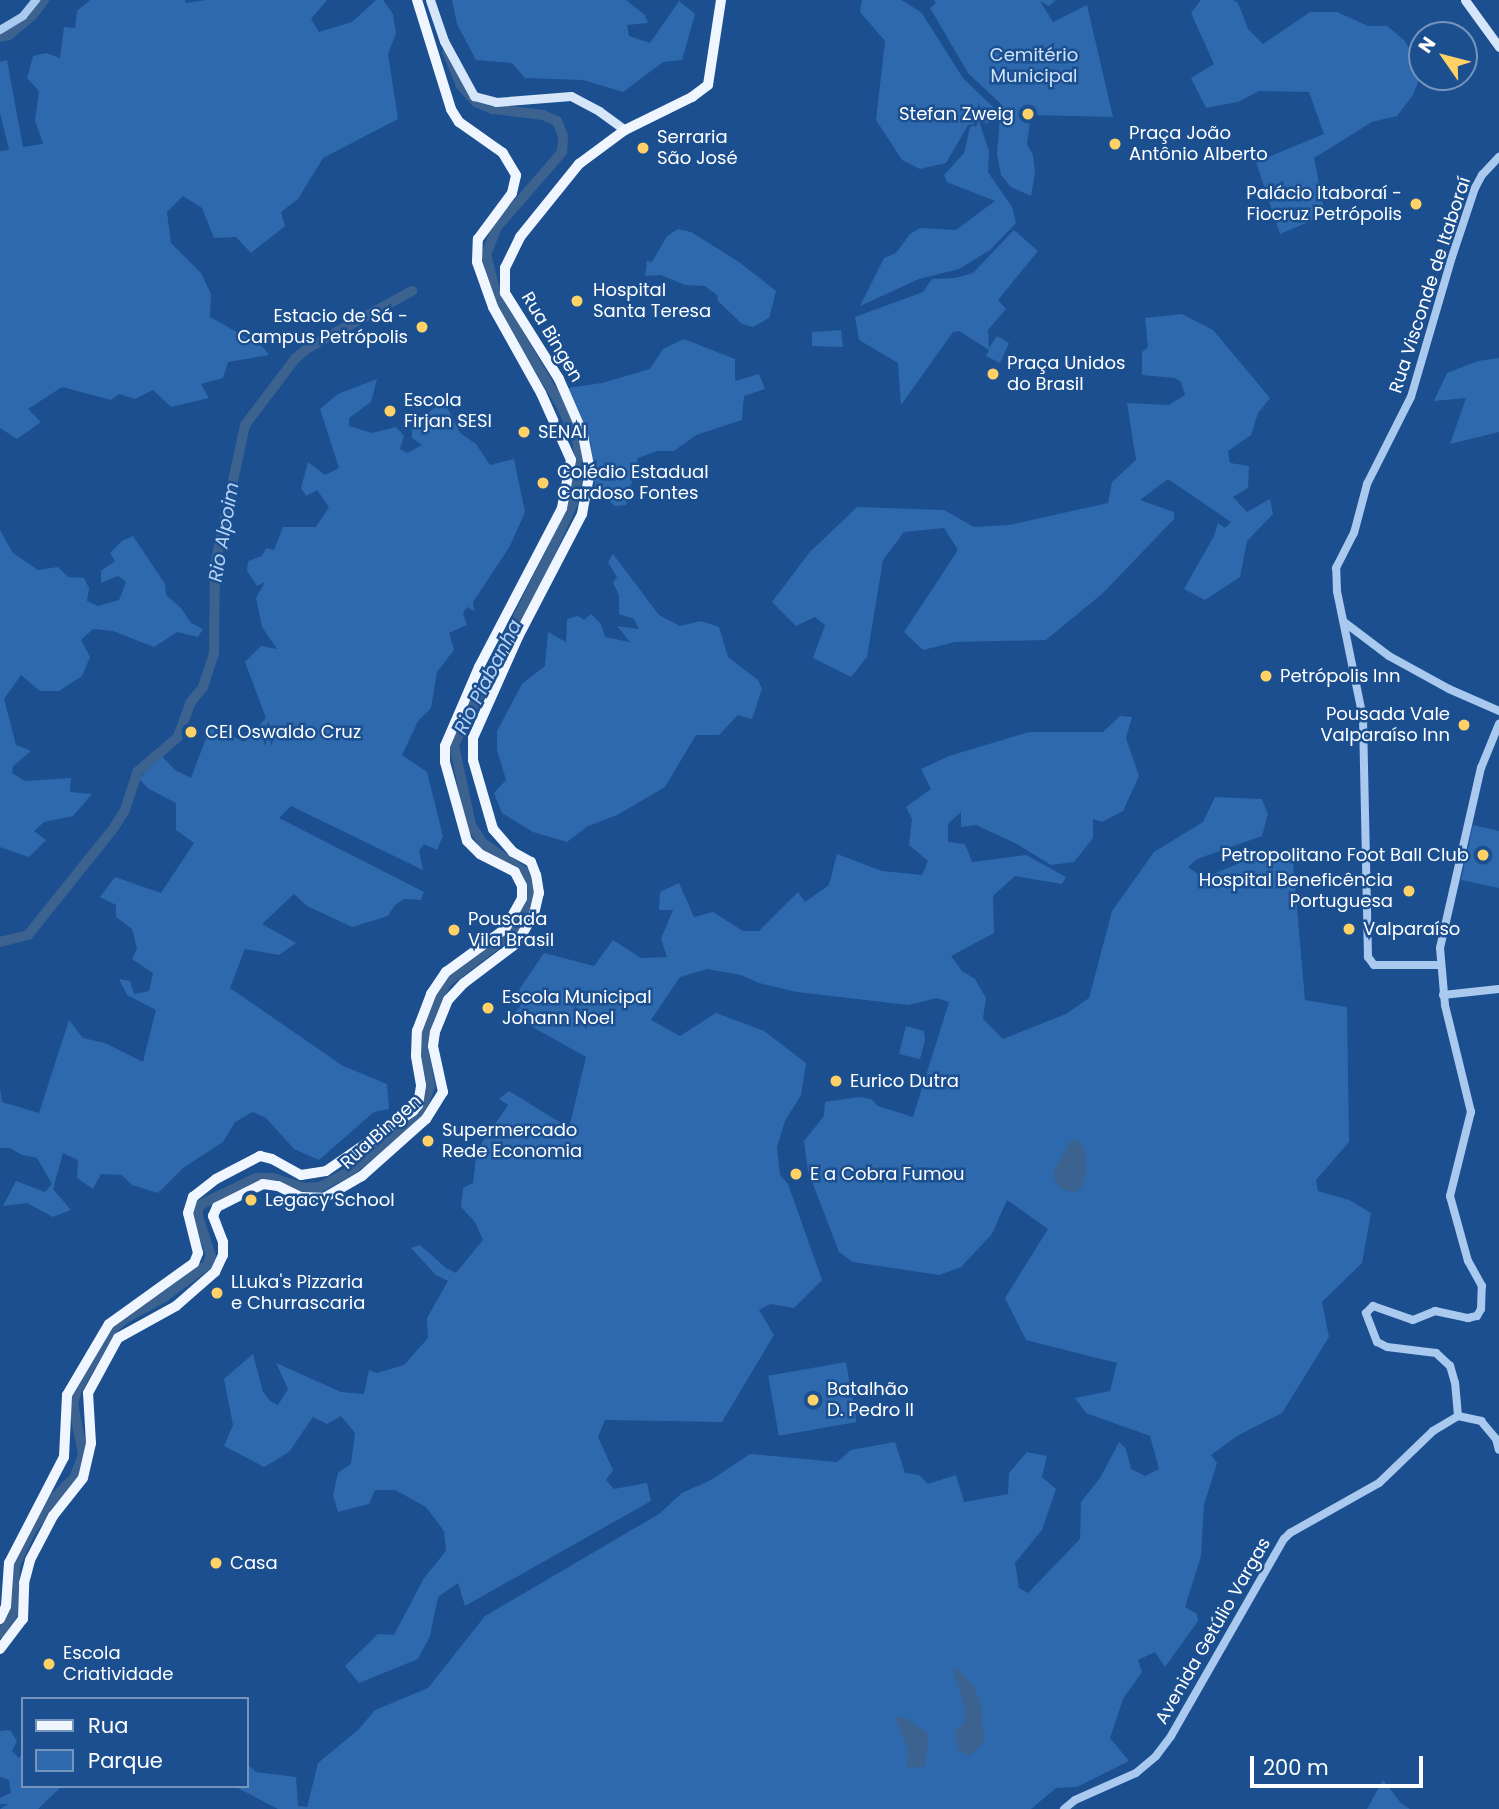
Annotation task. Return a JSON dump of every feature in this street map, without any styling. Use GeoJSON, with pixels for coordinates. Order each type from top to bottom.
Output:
{"type":"FeatureCollection","features":[{"type":"Feature","properties":{"kind":"main road","name":"Rua Bingen"},"geometry":{"type":"LineString","coordinates":[[301,1175],[327,1171],[400,1122],[418,1105],[421,1085],[415,1044],[423,1012],[446,972],[493,940],[511,919],[522,898],[522,886],[515,872],[480,854],[467,841],[445,762],[445,746],[479,667],[562,508],[571,460],[552,415],[480,276],[476,251],[478,239],[512,193],[516,175],[503,153],[459,122],[451,109],[418,0]]}},
{"type":"Feature","properties":{"kind":"main road"},"geometry":{"type":"LineString","coordinates":[[430,0],[444,41],[474,96],[496,102],[571,96],[599,111],[625,130],[692,97],[708,85],[721,0]]}},
{"type":"Feature","properties":{"kind":"main road"},"geometry":{"type":"LineString","coordinates":[[1465,0],[1499,47]]}},
{"type":"Feature","properties":{"kind":"main road","name":"Rua Bingen"},"geometry":{"type":"LineString","coordinates":[[0,1649],[23,1619],[23,1583],[30,1560],[53,1516],[83,1478],[91,1443],[89,1393],[118,1338],[176,1306],[215,1272],[223,1255],[223,1241],[213,1216],[217,1207],[263,1184],[293,1192],[301,1197],[324,1198],[343,1188],[421,1124],[438,1105],[443,1093],[433,1044],[446,1006],[464,983],[517,943],[538,902],[539,887],[531,862],[513,852],[493,829],[473,760],[473,738],[513,649],[582,514],[590,471],[583,434],[564,390],[505,293],[504,276],[512,250],[560,184],[595,151],[625,130]]}},
{"type":"Feature","properties":{"kind":"main road"},"geometry":{"type":"LineString","coordinates":[[506,867],[513,852]]}},
{"type":"Feature","properties":{"kind":"main road"},"geometry":{"type":"LineString","coordinates":[[0,1619],[6,1606],[9,1563],[64,1457],[67,1395],[109,1324],[194,1263],[198,1253],[188,1213],[193,1197],[216,1179],[260,1156],[272,1159],[301,1175],[293,1192]]}},
{"type":"Feature","properties":{"kind":"street"},"geometry":{"type":"LineString","coordinates":[[0,30],[23,16],[36,0]]}},
{"type":"Feature","properties":{"kind":"street","name":"Rua Visconde de Itaboraí"},"geometry":{"type":"LineString","coordinates":[[1440,965],[1371,963],[1368,957],[1363,718],[1337,591],[1338,559],[1354,533],[1367,484],[1411,397],[1475,188],[1482,175],[1499,157]]}},
{"type":"Feature","properties":{"kind":"street"},"geometry":{"type":"LineString","coordinates":[[1344,622],[1389,656],[1450,689],[1499,711]]}},
{"type":"Feature","properties":{"kind":"street"},"geometry":{"type":"LineString","coordinates":[[1499,724],[1481,768],[1440,947],[1443,995],[1471,1112],[1450,1196],[1468,1261],[1482,1286],[1480,1309],[1477,1316],[1468,1318],[1435,1311],[1413,1320],[1373,1306],[1366,1313],[1377,1342],[1387,1347],[1436,1353],[1450,1366],[1455,1383],[1458,1416],[1481,1422],[1496,1439],[1499,1450]]}},
{"type":"Feature","properties":{"kind":"street"},"geometry":{"type":"LineString","coordinates":[[1443,995],[1499,989]]}},
{"type":"Feature","properties":{"kind":"street","name":"Avenida Getúlio Vargas"},"geometry":{"type":"LineString","coordinates":[[1064,1809],[1075,1800],[1136,1773],[1156,1756],[1171,1736],[1284,1539],[1379,1483],[1433,1432],[1458,1416]]}},
{"type":"Feature","properties":{"kind":"green space"},"geometry":{"type":"Polygon","coordinates":[[[90,0],[185,0],[186,3],[206,0],[327,0],[311,19],[319,32],[352,22],[376,0],[383,0],[393,14],[396,34],[388,54],[398,119],[323,158],[298,199],[281,212],[285,226],[251,253],[236,237],[214,238],[202,208],[183,196],[167,212],[171,243],[201,273],[211,294],[210,317],[262,346],[269,355],[228,362],[223,378],[201,384],[209,398],[171,407],[153,390],[135,399],[119,394],[111,400],[62,387],[28,409],[41,422],[17,439],[0,428],[0,151],[9,150],[0,113],[0,62],[7,60],[23,147],[43,144],[35,120],[39,91],[27,78],[33,56],[46,53],[60,58],[64,27],[75,28],[77,11],[90,0]]]}},
{"type":"Feature","properties":{"kind":"green space"},"geometry":{"type":"Polygon","coordinates":[[[452,0],[626,0],[645,15],[648,23],[627,25],[629,36],[650,43],[679,1],[695,14],[682,60],[663,62],[623,92],[583,80],[525,78],[512,63],[476,60],[457,24],[452,0]]]}},
{"type":"Feature","properties":{"kind":"green space","name":"Cemitério Municipal"},"geometry":{"type":"Polygon","coordinates":[[[862,0],[901,0],[921,12],[963,78],[994,108],[992,122],[968,125],[946,163],[920,169],[902,160],[876,120],[885,41],[860,12],[862,0]]]}},
{"type":"Feature","properties":{"kind":"green space","name":"Cemitério Municipal"},"geometry":{"type":"Polygon","coordinates":[[[934,0],[1056,0],[1049,6],[1040,1],[1053,22],[1087,5],[1113,117],[1031,115],[1027,144],[1033,155],[1035,173],[1031,196],[1011,187],[1001,175],[997,154],[1001,104],[968,73],[930,8],[936,3],[934,0]]]}},
{"type":"Feature","properties":{"kind":"green space"},"geometry":{"type":"Polygon","coordinates":[[[1201,0],[1233,0],[1238,3],[1248,29],[1263,44],[1310,12],[1337,12],[1368,26],[1387,26],[1404,40],[1408,47],[1408,91],[1415,91],[1397,116],[1372,122],[1314,158],[1325,215],[1280,234],[1256,162],[1324,134],[1309,92],[1259,91],[1238,102],[1206,108],[1191,78],[1214,64],[1191,13],[1201,0]]]}},
{"type":"Feature","properties":{"kind":"green space"},"geometry":{"type":"Polygon","coordinates":[[[980,124],[989,151],[988,172],[1012,207],[1016,223],[990,250],[959,269],[919,279],[860,306],[884,258],[896,253],[910,234],[920,228],[956,230],[995,201],[947,182],[944,175],[964,153],[970,127],[980,124]]]}},
{"type":"Feature","properties":{"kind":"green space"},"geometry":{"type":"Polygon","coordinates":[[[678,229],[691,232],[739,262],[776,291],[769,318],[753,327],[742,324],[718,301],[717,295],[705,286],[685,285],[661,275],[645,276],[647,261],[652,262],[667,236],[678,229]]]}},
{"type":"Feature","properties":{"kind":"green space"},"geometry":{"type":"Polygon","coordinates":[[[1014,230],[1038,251],[998,300],[1006,309],[988,330],[989,348],[997,336],[1009,343],[1000,363],[986,356],[989,350],[959,331],[953,332],[901,405],[898,363],[859,340],[855,317],[923,292],[932,279],[955,278],[973,273],[1014,230]]]}},
{"type":"Feature","properties":{"kind":"green space"},"geometry":{"type":"Polygon","coordinates":[[[1182,314],[1213,330],[1270,398],[1258,413],[1251,435],[1228,451],[1230,463],[1249,466],[1248,488],[1233,497],[1247,512],[1270,499],[1273,514],[1247,541],[1240,577],[1205,600],[1184,589],[1214,536],[1218,523],[1225,528],[1231,522],[1168,479],[1140,500],[1174,512],[1174,519],[1103,593],[1046,640],[955,642],[923,650],[904,632],[958,550],[944,528],[904,532],[883,560],[867,657],[851,677],[813,658],[825,625],[815,617],[796,626],[772,602],[809,553],[857,507],[944,510],[974,527],[1009,525],[1108,503],[1112,482],[1136,460],[1127,403],[1169,405],[1185,395],[1181,382],[1175,378],[1142,375],[1142,352],[1148,347],[1145,318],[1182,314]]]}},
{"type":"Feature","properties":{"kind":"green space"},"geometry":{"type":"Polygon","coordinates":[[[841,330],[843,347],[812,346],[812,332],[841,330]]]}},
{"type":"Feature","properties":{"kind":"green space"},"geometry":{"type":"Polygon","coordinates":[[[684,339],[735,359],[735,381],[759,374],[765,389],[744,396],[742,420],[696,435],[674,451],[657,451],[638,458],[626,505],[615,506],[595,489],[591,444],[568,388],[602,383],[650,369],[663,349],[684,339]]]}},
{"type":"Feature","properties":{"kind":"green space"},"geometry":{"type":"Polygon","coordinates":[[[1499,358],[1499,432],[1450,444],[1466,398],[1434,401],[1447,373],[1478,361],[1499,358]]]}},
{"type":"Feature","properties":{"kind":"green space"},"geometry":{"type":"Polygon","coordinates":[[[377,379],[371,402],[349,418],[349,426],[372,433],[396,427],[404,436],[400,449],[407,453],[422,445],[412,438],[412,425],[444,401],[460,433],[476,444],[490,465],[514,459],[525,512],[510,546],[473,602],[474,611],[467,607],[463,613],[467,625],[449,633],[454,650],[437,672],[431,708],[418,721],[402,755],[427,772],[443,836],[437,850],[424,844],[419,851],[423,870],[291,806],[279,818],[424,892],[421,900],[404,899],[395,905],[388,916],[352,927],[307,906],[294,894],[262,924],[296,943],[279,955],[245,949],[230,988],[343,1066],[387,1084],[389,1109],[374,1112],[319,1160],[294,1149],[266,1118],[253,1112],[235,1122],[223,1142],[183,1168],[158,1193],[132,1185],[122,1175],[101,1174],[93,1189],[77,1178],[78,1160],[63,1153],[53,1189],[71,1210],[53,1217],[27,1203],[3,1206],[16,1181],[45,1192],[52,1184],[37,1158],[22,1155],[10,1148],[0,1148],[0,1087],[2,1102],[39,1113],[69,1020],[83,1038],[105,1043],[143,1062],[156,1010],[127,995],[119,979],[130,981],[134,994],[149,991],[153,973],[132,959],[137,948],[132,929],[116,917],[116,905],[100,897],[115,877],[161,893],[194,843],[176,830],[176,803],[149,789],[139,779],[160,754],[175,770],[191,778],[211,725],[244,742],[266,718],[245,662],[261,646],[277,649],[262,627],[256,598],[265,582],[257,586],[247,571],[248,561],[262,556],[266,548],[274,550],[283,527],[316,527],[329,507],[317,490],[306,496],[301,488],[308,462],[325,475],[339,468],[320,409],[338,394],[377,379]]]}},
{"type":"Feature","properties":{"kind":"green space"},"geometry":{"type":"Polygon","coordinates":[[[0,530],[13,553],[38,570],[58,567],[68,577],[84,578],[89,588],[87,601],[98,606],[119,600],[126,582],[118,576],[101,583],[101,571],[115,561],[110,553],[122,541],[133,536],[165,584],[166,595],[181,608],[191,623],[203,629],[198,637],[177,632],[154,647],[113,631],[93,629],[81,640],[90,657],[82,676],[59,691],[40,691],[21,675],[4,699],[16,745],[31,751],[13,766],[12,773],[25,781],[71,778],[70,792],[92,794],[73,816],[44,822],[34,831],[46,840],[29,857],[0,847],[0,530]]]}},
{"type":"Feature","properties":{"kind":"green space"},"geometry":{"type":"Polygon","coordinates":[[[613,554],[659,615],[680,626],[701,621],[719,627],[728,657],[758,680],[762,689],[752,719],[738,715],[719,735],[696,735],[665,787],[617,815],[588,826],[567,842],[533,832],[502,813],[494,793],[506,780],[497,750],[497,731],[522,684],[545,666],[548,632],[566,642],[567,619],[578,616],[584,620],[591,614],[601,624],[605,637],[630,642],[617,626],[639,629],[634,619],[619,614],[619,595],[613,583],[617,577],[608,562],[613,554]]]}},
{"type":"Feature","properties":{"kind":"green space"},"geometry":{"type":"Polygon","coordinates":[[[1120,716],[1132,717],[1126,738],[1139,776],[1123,811],[1102,822],[1093,819],[1093,838],[1074,862],[1051,865],[1017,844],[976,825],[961,827],[961,812],[948,824],[948,842],[965,844],[972,862],[1026,855],[1066,877],[1062,884],[1015,876],[993,896],[994,933],[951,956],[962,971],[975,979],[986,998],[983,1019],[1003,1039],[1066,1014],[1089,998],[1112,911],[1154,852],[1203,822],[1215,797],[1262,799],[1268,814],[1262,836],[1197,859],[1188,867],[1203,878],[1257,856],[1292,850],[1305,1000],[1347,1007],[1349,1142],[1316,1180],[1318,1191],[1349,1200],[1371,1213],[1362,1263],[1322,1302],[1329,1337],[1282,1413],[1237,1436],[1211,1455],[1217,1463],[1204,1505],[1201,1556],[1185,1607],[1197,1614],[1198,1621],[1165,1667],[1155,1652],[1138,1660],[1142,1672],[1123,1699],[1110,1738],[1129,1761],[1077,1787],[1056,1788],[1031,1809],[278,1809],[238,1788],[248,1788],[248,1765],[256,1772],[296,1777],[298,1806],[307,1807],[318,1763],[359,1729],[375,1710],[428,1688],[485,1616],[659,1514],[682,1493],[711,1480],[750,1454],[837,1462],[851,1450],[895,1442],[905,1473],[919,1475],[928,1484],[956,1475],[964,1502],[1008,1494],[1009,1473],[1027,1452],[1047,1456],[1042,1477],[1056,1489],[1042,1530],[1015,1563],[1019,1588],[1028,1593],[1080,1539],[1081,1502],[1100,1478],[1119,1442],[1126,1449],[1131,1469],[1145,1476],[1159,1469],[1150,1436],[1086,1413],[1075,1398],[1110,1391],[1117,1363],[1026,1340],[1005,1298],[1048,1229],[1007,1200],[992,1234],[961,1267],[939,1275],[853,1262],[839,1252],[808,1171],[804,1141],[824,1116],[825,1102],[859,1097],[871,1099],[878,1106],[913,1117],[949,1002],[937,998],[908,1005],[797,992],[759,983],[741,975],[707,969],[680,977],[651,1020],[680,1036],[716,1013],[764,1031],[806,1063],[801,1095],[785,1121],[777,1147],[780,1175],[788,1184],[822,1280],[794,1308],[770,1304],[759,1310],[774,1335],[722,1422],[605,1420],[598,1437],[613,1470],[606,1480],[614,1489],[647,1483],[651,1501],[465,1606],[458,1583],[438,1597],[430,1636],[418,1659],[359,1683],[345,1666],[378,1634],[394,1635],[424,1578],[446,1551],[444,1531],[426,1507],[395,1490],[375,1490],[369,1504],[338,1512],[333,1495],[338,1473],[351,1464],[355,1433],[341,1416],[327,1424],[313,1417],[289,1452],[264,1467],[224,1446],[233,1425],[224,1379],[253,1354],[263,1392],[270,1401],[278,1405],[288,1389],[276,1363],[341,1392],[364,1394],[369,1370],[377,1373],[404,1365],[428,1338],[427,1318],[448,1281],[436,1275],[411,1248],[420,1245],[446,1268],[456,1273],[483,1240],[475,1222],[461,1207],[463,1188],[473,1183],[477,1150],[508,1105],[499,1099],[509,1091],[569,1128],[586,1057],[513,1016],[524,1000],[519,990],[544,953],[594,966],[613,940],[641,958],[667,957],[661,939],[673,910],[659,910],[660,892],[679,883],[694,917],[713,912],[743,931],[759,931],[798,892],[805,902],[829,885],[837,854],[882,871],[922,875],[928,861],[909,845],[912,819],[906,807],[931,789],[921,769],[949,756],[1029,732],[1103,732],[1120,716]]]}},
{"type":"Feature","properties":{"kind":"green space","name":"Petropolitano Foot Ball Club"},"geometry":{"type":"Polygon","coordinates":[[[1473,825],[1499,831],[1499,888],[1461,880],[1473,825]]]}},
{"type":"Feature","properties":{"kind":"green space"},"geometry":{"type":"Polygon","coordinates":[[[906,1026],[924,1031],[925,1040],[920,1059],[899,1054],[906,1026]]]}},
{"type":"Feature","properties":{"kind":"green space","name":"Batalhão D. Pedro II"},"geometry":{"type":"Polygon","coordinates":[[[846,1362],[857,1422],[779,1436],[768,1376],[846,1362]]]}},
{"type":"Feature","properties":{"kind":"green space"},"geometry":{"type":"Polygon","coordinates":[[[10,1730],[17,1741],[12,1751],[19,1758],[21,1755],[21,1788],[60,1788],[38,1809],[0,1809],[8,1804],[0,1804],[0,1798],[11,1793],[9,1780],[0,1777],[0,1731],[10,1730]]]}},
{"type":"Feature","properties":{"kind":"green space"},"geometry":{"type":"Polygon","coordinates":[[[1383,1780],[1401,1803],[1410,1809],[1367,1809],[1383,1780]]]}},
{"type":"Feature","properties":{"kind":"shaded area"},"geometry":{"type":"Polygon","coordinates":[[[1071,1140],[1079,1141],[1085,1151],[1086,1174],[1082,1188],[1073,1192],[1062,1189],[1054,1179],[1054,1170],[1071,1140]]]}},
{"type":"Feature","properties":{"kind":"shaded area"},"geometry":{"type":"Polygon","coordinates":[[[956,1667],[974,1686],[981,1704],[984,1741],[970,1756],[959,1750],[954,1731],[964,1724],[965,1708],[954,1674],[956,1667]]]}},
{"type":"Feature","properties":{"kind":"shaded area"},"geometry":{"type":"Polygon","coordinates":[[[904,1717],[929,1734],[925,1767],[907,1768],[908,1750],[895,1718],[904,1717]]]}},
{"type":"Feature","properties":{"kind":"waterway"},"geometry":{"type":"LineString","coordinates":[[0,37],[9,35],[32,16],[44,0]]}},
{"type":"Feature","properties":{"kind":"waterway","name":"Rio Piabanha"},"geometry":{"type":"LineString","coordinates":[[0,1633],[14,1612],[15,1565],[31,1531],[56,1496],[74,1478],[83,1454],[73,1404],[77,1390],[111,1330],[126,1318],[163,1298],[207,1265],[211,1256],[197,1213],[200,1205],[256,1178],[273,1178],[303,1188],[320,1187],[352,1170],[420,1114],[430,1086],[423,1047],[429,1018],[446,983],[515,930],[526,910],[530,888],[523,871],[483,843],[471,825],[454,745],[573,503],[580,464],[577,441],[562,407],[514,326],[494,286],[486,255],[497,227],[562,152],[563,136],[557,121],[543,115],[493,109],[476,102],[461,86],[447,52]]}},
{"type":"Feature","properties":{"kind":"waterway","name":"Rio Alpoim"},"geometry":{"type":"LineString","coordinates":[[0,942],[28,935],[113,829],[125,810],[137,772],[178,737],[191,702],[203,687],[214,654],[215,565],[245,425],[295,359],[306,349],[412,291]]}},
{"type":"Feature","properties":{"kind":"place","name":"Stefan Zweig"},"geometry":{"type":"Point","coordinates":[1028,114]}},
{"type":"Feature","properties":{"kind":"place","name":"Praça João Antônio Alberto"},"geometry":{"type":"Point","coordinates":[1115,144]}},
{"type":"Feature","properties":{"kind":"place","name":"Serraria São José"},"geometry":{"type":"Point","coordinates":[643,148]}},
{"type":"Feature","properties":{"kind":"place","name":"Palácio Itaboraí - Fiocruz Petrópolis"},"geometry":{"type":"Point","coordinates":[1416,204]}},
{"type":"Feature","properties":{"kind":"place","name":"Hospital Santa Teresa"},"geometry":{"type":"Point","coordinates":[577,301]}},
{"type":"Feature","properties":{"kind":"place","name":"Estacio de Sá - Campus Petrópolis"},"geometry":{"type":"Point","coordinates":[422,327]}},
{"type":"Feature","properties":{"kind":"place","name":"Praça Unidos do Brasil"},"geometry":{"type":"Point","coordinates":[993,374]}},
{"type":"Feature","properties":{"kind":"place","name":"Escola Firjan SESI"},"geometry":{"type":"Point","coordinates":[390,411]}},
{"type":"Feature","properties":{"kind":"place","name":"SENAI"},"geometry":{"type":"Point","coordinates":[524,432]}},
{"type":"Feature","properties":{"kind":"place","name":"Colédio Estadual Cardoso Fontes"},"geometry":{"type":"Point","coordinates":[543,483]}},
{"type":"Feature","properties":{"kind":"place","name":"Petrópolis Inn"},"geometry":{"type":"Point","coordinates":[1266,676]}},
{"type":"Feature","properties":{"kind":"place","name":"Pousada Vale Valparaíso Inn"},"geometry":{"type":"Point","coordinates":[1464,725]}},
{"type":"Feature","properties":{"kind":"place","name":"CEI Oswaldo Cruz"},"geometry":{"type":"Point","coordinates":[191,732]}},
{"type":"Feature","properties":{"kind":"place","name":"Petropolitano Foot Ball Club"},"geometry":{"type":"Point","coordinates":[1483,855]}},
{"type":"Feature","properties":{"kind":"place","name":"Hospital Beneficência Portuguesa"},"geometry":{"type":"Point","coordinates":[1409,891]}},
{"type":"Feature","properties":{"kind":"place","name":"Valparaíso"},"geometry":{"type":"Point","coordinates":[1349,929]}},
{"type":"Feature","properties":{"kind":"place","name":"Pousada Vila Brasil"},"geometry":{"type":"Point","coordinates":[454,930]}},
{"type":"Feature","properties":{"kind":"place","name":"Escola Municipal Johann Noel"},"geometry":{"type":"Point","coordinates":[488,1008]}},
{"type":"Feature","properties":{"kind":"place","name":"Eurico Dutra"},"geometry":{"type":"Point","coordinates":[836,1081]}},
{"type":"Feature","properties":{"kind":"place","name":"Supermercado Rede Economia"},"geometry":{"type":"Point","coordinates":[428,1141]}},
{"type":"Feature","properties":{"kind":"place","name":"E a Cobra Fumou"},"geometry":{"type":"Point","coordinates":[796,1174]}},
{"type":"Feature","properties":{"kind":"place","name":"Legacy School"},"geometry":{"type":"Point","coordinates":[251,1200]}},
{"type":"Feature","properties":{"kind":"place","name":"LLuka's Pizzaria e Churrascaria"},"geometry":{"type":"Point","coordinates":[217,1293]}},
{"type":"Feature","properties":{"kind":"place","name":"Batalhão D. Pedro II"},"geometry":{"type":"Point","coordinates":[813,1400]}},
{"type":"Feature","properties":{"kind":"place","name":"Casa"},"geometry":{"type":"Point","coordinates":[216,1563]}},
{"type":"Feature","properties":{"kind":"place","name":"Escola Criatividade"},"geometry":{"type":"Point","coordinates":[49,1664]}}]}
